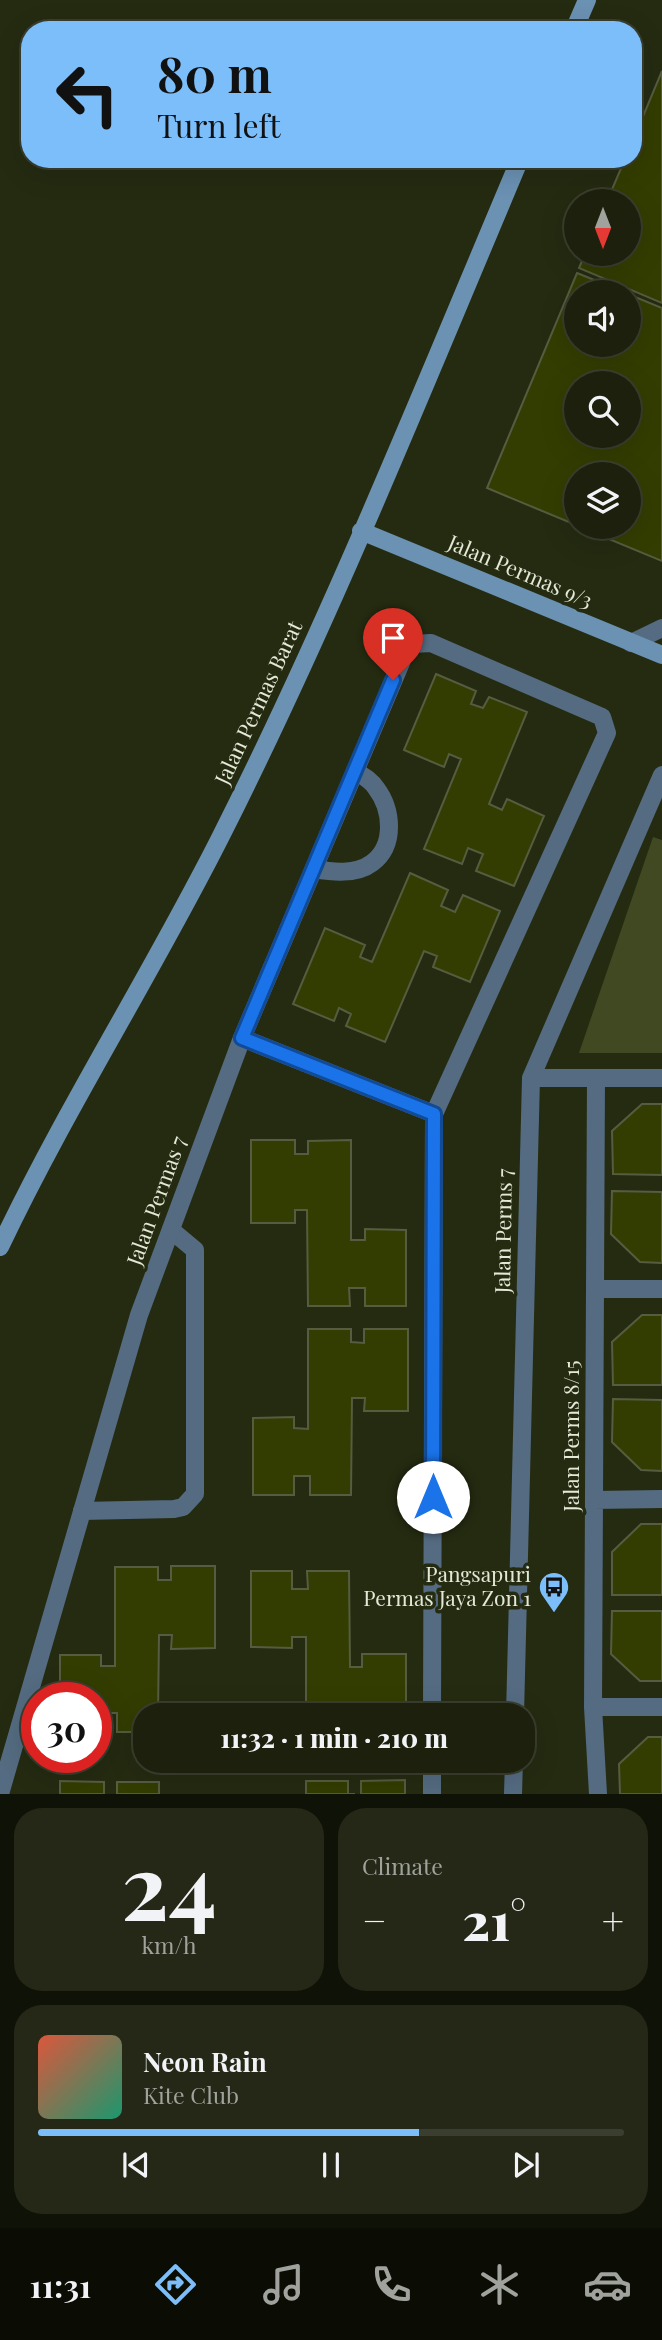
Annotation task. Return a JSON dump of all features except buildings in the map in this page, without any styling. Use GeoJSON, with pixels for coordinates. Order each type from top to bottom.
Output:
{"type":"FeatureCollection","features":[{"type":"Feature","properties":{"kind":"main road"},"geometry":{"type":"LineString","coordinates":[[578,21],[587,0]]}},
{"type":"Feature","properties":{"kind":"main road","name":"Jalan Permas Barat"},"geometry":{"type":"LineString","coordinates":[[0,1247],[29,1186],[221,836],[319,630],[516,168]]}},
{"type":"Feature","properties":{"kind":"main road","name":"Jalan Permas 9/3"},"geometry":{"type":"LineString","coordinates":[[361,531],[662,655]]}},
{"type":"Feature","properties":{"kind":"street"},"geometry":{"type":"LineString","coordinates":[[631,643],[662,628]]}},
{"type":"Feature","properties":{"kind":"street","name":"Jalan Permas 7"},"geometry":{"type":"LineString","coordinates":[[0,1794],[139,1315],[242,1038],[403,658],[413,644],[431,643],[602,718],[607,733],[434,1114]]}},
{"type":"Feature","properties":{"kind":"street"},"geometry":{"type":"LineString","coordinates":[[314,869],[353,871],[372,863],[386,844],[389,817],[382,799],[370,781],[355,771]]}},
{"type":"Feature","properties":{"kind":"street","name":"Jalan Perms 7"},"geometry":{"type":"LineString","coordinates":[[515,1703],[531,1078],[662,775]]}},
{"type":"Feature","properties":{"kind":"street"},"geometry":{"type":"LineString","coordinates":[[242,1038],[434,1114],[432,1703]]}},
{"type":"Feature","properties":{"kind":"street"},"geometry":{"type":"LineString","coordinates":[[531,1078],[662,1078]]}},
{"type":"Feature","properties":{"kind":"street","name":"Jalan Perms 8/15"},"geometry":{"type":"LineString","coordinates":[[596,1078],[593,1707],[598,1794]]}},
{"type":"Feature","properties":{"kind":"street"},"geometry":{"type":"LineString","coordinates":[[82,1511],[174,1509],[190,1502],[195,1494],[195,1250],[171,1230]]}},
{"type":"Feature","properties":{"kind":"street"},"geometry":{"type":"LineString","coordinates":[[595,1289],[662,1289]]}},
{"type":"Feature","properties":{"kind":"street"},"geometry":{"type":"LineString","coordinates":[[594,1500],[662,1499]]}},
{"type":"Feature","properties":{"kind":"street"},"geometry":{"type":"LineString","coordinates":[[593,1707],[662,1707]]}},
{"type":"Feature","properties":{"kind":"street"},"geometry":{"type":"LineString","coordinates":[[432,1773],[432,1794]]}},
{"type":"Feature","properties":{"kind":"street"},"geometry":{"type":"LineString","coordinates":[[513,1794],[514,1773]]}},
{"type":"Feature","properties":{"kind":"green space"},"geometry":{"type":"Polygon","coordinates":[[[653,837],[662,840],[662,1053],[579,1053],[653,837]]]}},
{"type":"Feature","properties":{"kind":"place","name":"Pangsapuri Permas Jaya Zon 1"},"geometry":{"type":"Point","coordinates":[554,1614]}},
{"type":"Feature","properties":{"kind":"route"},"geometry":{"type":"LineString","coordinates":[[393,680],[242,1038],[434,1114],[433,1497]]}}]}
